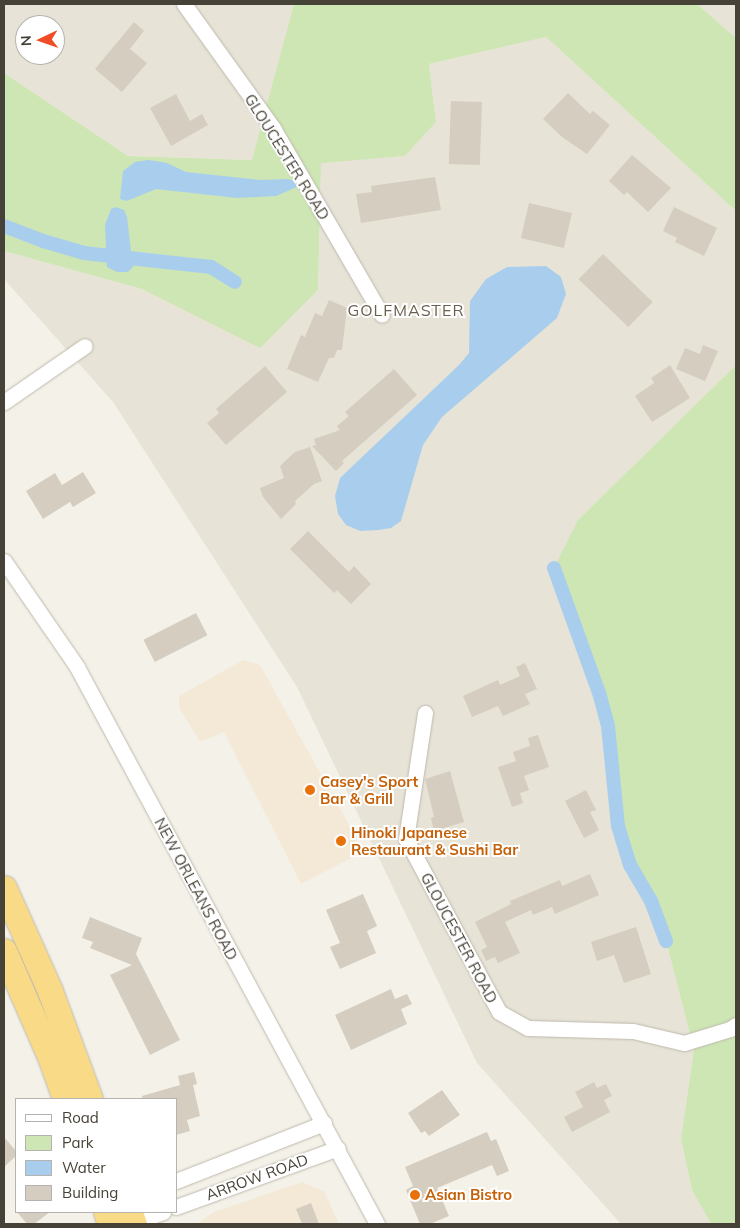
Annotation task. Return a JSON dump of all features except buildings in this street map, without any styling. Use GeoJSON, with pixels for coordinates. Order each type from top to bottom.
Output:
{"type":"FeatureCollection","features":[{"type":"Feature","properties":{"kind":"highway"},"geometry":{"type":"LineString","coordinates":[[4,888],[50,991],[90,1098]]}},
{"type":"Feature","properties":{"kind":"highway"},"geometry":{"type":"LineString","coordinates":[[4,951],[51,1059],[65,1098]]}},
{"type":"Feature","properties":{"kind":"highway"},"geometry":{"type":"LineString","coordinates":[[109,1213],[125,1218]]}},
{"type":"Feature","properties":{"kind":"street","name":"GLOUCESTER ROAD"},"geometry":{"type":"LineString","coordinates":[[184,4],[274,128],[382,315]]}},
{"type":"Feature","properties":{"kind":"street"},"geometry":{"type":"LineString","coordinates":[[4,402],[85,346]]}},
{"type":"Feature","properties":{"kind":"street","name":"NEW ORLEANS ROAD"},"geometry":{"type":"LineString","coordinates":[[4,561],[77,667],[338,1148],[377,1224]]}},
{"type":"Feature","properties":{"kind":"street","name":"GLOUCESTER ROAD"},"geometry":{"type":"LineString","coordinates":[[425,713],[406,839],[499,1012],[528,1028],[633,1031],[684,1043],[730,1029],[736,1025]]}},
{"type":"Feature","properties":{"kind":"street","name":"ARROW ROAD"},"geometry":{"type":"LineString","coordinates":[[178,1180],[324,1123]]}},
{"type":"Feature","properties":{"kind":"street","name":"ARROW ROAD"},"geometry":{"type":"LineString","coordinates":[[178,1206],[338,1148]]}},
{"type":"Feature","properties":{"kind":"street"},"geometry":{"type":"LineString","coordinates":[[125,1218],[149,1216],[159,1213]]}},
{"type":"Feature","properties":{"kind":"shaded area"},"geometry":{"type":"Polygon","coordinates":[[[4,4],[294,4],[253,160],[128,156],[4,73],[4,4]]]}},
{"type":"Feature","properties":{"kind":"shaded area"},"geometry":{"type":"Polygon","coordinates":[[[697,4],[736,4],[736,38],[697,4]]]}},
{"type":"Feature","properties":{"kind":"shaded area"},"geometry":{"type":"Polygon","coordinates":[[[546,37],[736,211],[736,365],[578,520],[600,696],[608,726],[618,826],[630,865],[651,901],[666,941],[694,1049],[681,1139],[692,1190],[711,1224],[621,1224],[477,1063],[297,687],[113,402],[4,279],[4,251],[142,289],[260,347],[318,290],[321,162],[405,156],[436,122],[429,64],[546,37]]]}},
{"type":"Feature","properties":{"kind":"shaded area"},"geometry":{"type":"Polygon","coordinates":[[[243,660],[260,665],[357,839],[351,858],[301,884],[224,732],[200,742],[179,707],[179,696],[243,660]]]}},
{"type":"Feature","properties":{"kind":"shaded area"},"geometry":{"type":"Polygon","coordinates":[[[302,1182],[324,1191],[339,1224],[197,1224],[214,1212],[302,1182]]]}},
{"type":"Feature","properties":{"kind":"green space"},"geometry":{"type":"Polygon","coordinates":[[[294,4],[697,4],[736,38],[736,211],[546,37],[429,64],[436,122],[405,156],[321,163],[318,290],[260,348],[142,289],[4,251],[4,73],[128,156],[252,160],[294,4]]]}},
{"type":"Feature","properties":{"kind":"green space"},"geometry":{"type":"Polygon","coordinates":[[[736,365],[736,1224],[711,1224],[692,1190],[681,1139],[694,1049],[666,941],[651,901],[630,865],[618,826],[608,726],[600,696],[554,568],[578,520],[736,365]]]}},
{"type":"Feature","properties":{"kind":"water"},"geometry":{"type":"Polygon","coordinates":[[[149,160],[167,163],[186,172],[260,180],[287,179],[296,181],[297,187],[276,196],[237,198],[156,189],[127,201],[120,199],[123,171],[135,162],[149,160]]]}},
{"type":"Feature","properties":{"kind":"water"},"geometry":{"type":"Polygon","coordinates":[[[116,207],[124,210],[127,217],[133,267],[128,272],[117,272],[107,267],[105,225],[111,209],[116,207]]]}},
{"type":"Feature","properties":{"kind":"water"},"geometry":{"type":"Polygon","coordinates":[[[546,266],[561,277],[566,294],[557,318],[442,417],[423,445],[401,521],[391,528],[379,530],[360,531],[346,525],[338,514],[335,496],[340,478],[459,365],[469,353],[470,301],[486,279],[507,267],[546,266]]]}},
{"type":"Feature","properties":{"kind":"waterway"},"geometry":{"type":"LineString","coordinates":[[4,226],[43,241],[84,253],[211,267],[235,282]]}},
{"type":"Feature","properties":{"kind":"waterway"},"geometry":{"type":"LineString","coordinates":[[554,568],[600,696],[608,726],[618,826],[630,865],[651,901],[666,941]]}},
{"type":"Feature","properties":{"kind":"place","name":"Casey's Sport Bar & Grill"},"geometry":{"type":"Point","coordinates":[310,790]}},
{"type":"Feature","properties":{"kind":"place","name":"Hinoki Japanese Restaurant & Sushi Bar"},"geometry":{"type":"Point","coordinates":[341,841]}},
{"type":"Feature","properties":{"kind":"place","name":"Asian Bistro"},"geometry":{"type":"Point","coordinates":[415,1195]}},
{"type":"Feature","properties":{"kind":"district","name":"GOLFMASTER"},"geometry":{"type":"Point","coordinates":[406,310]}}]}
